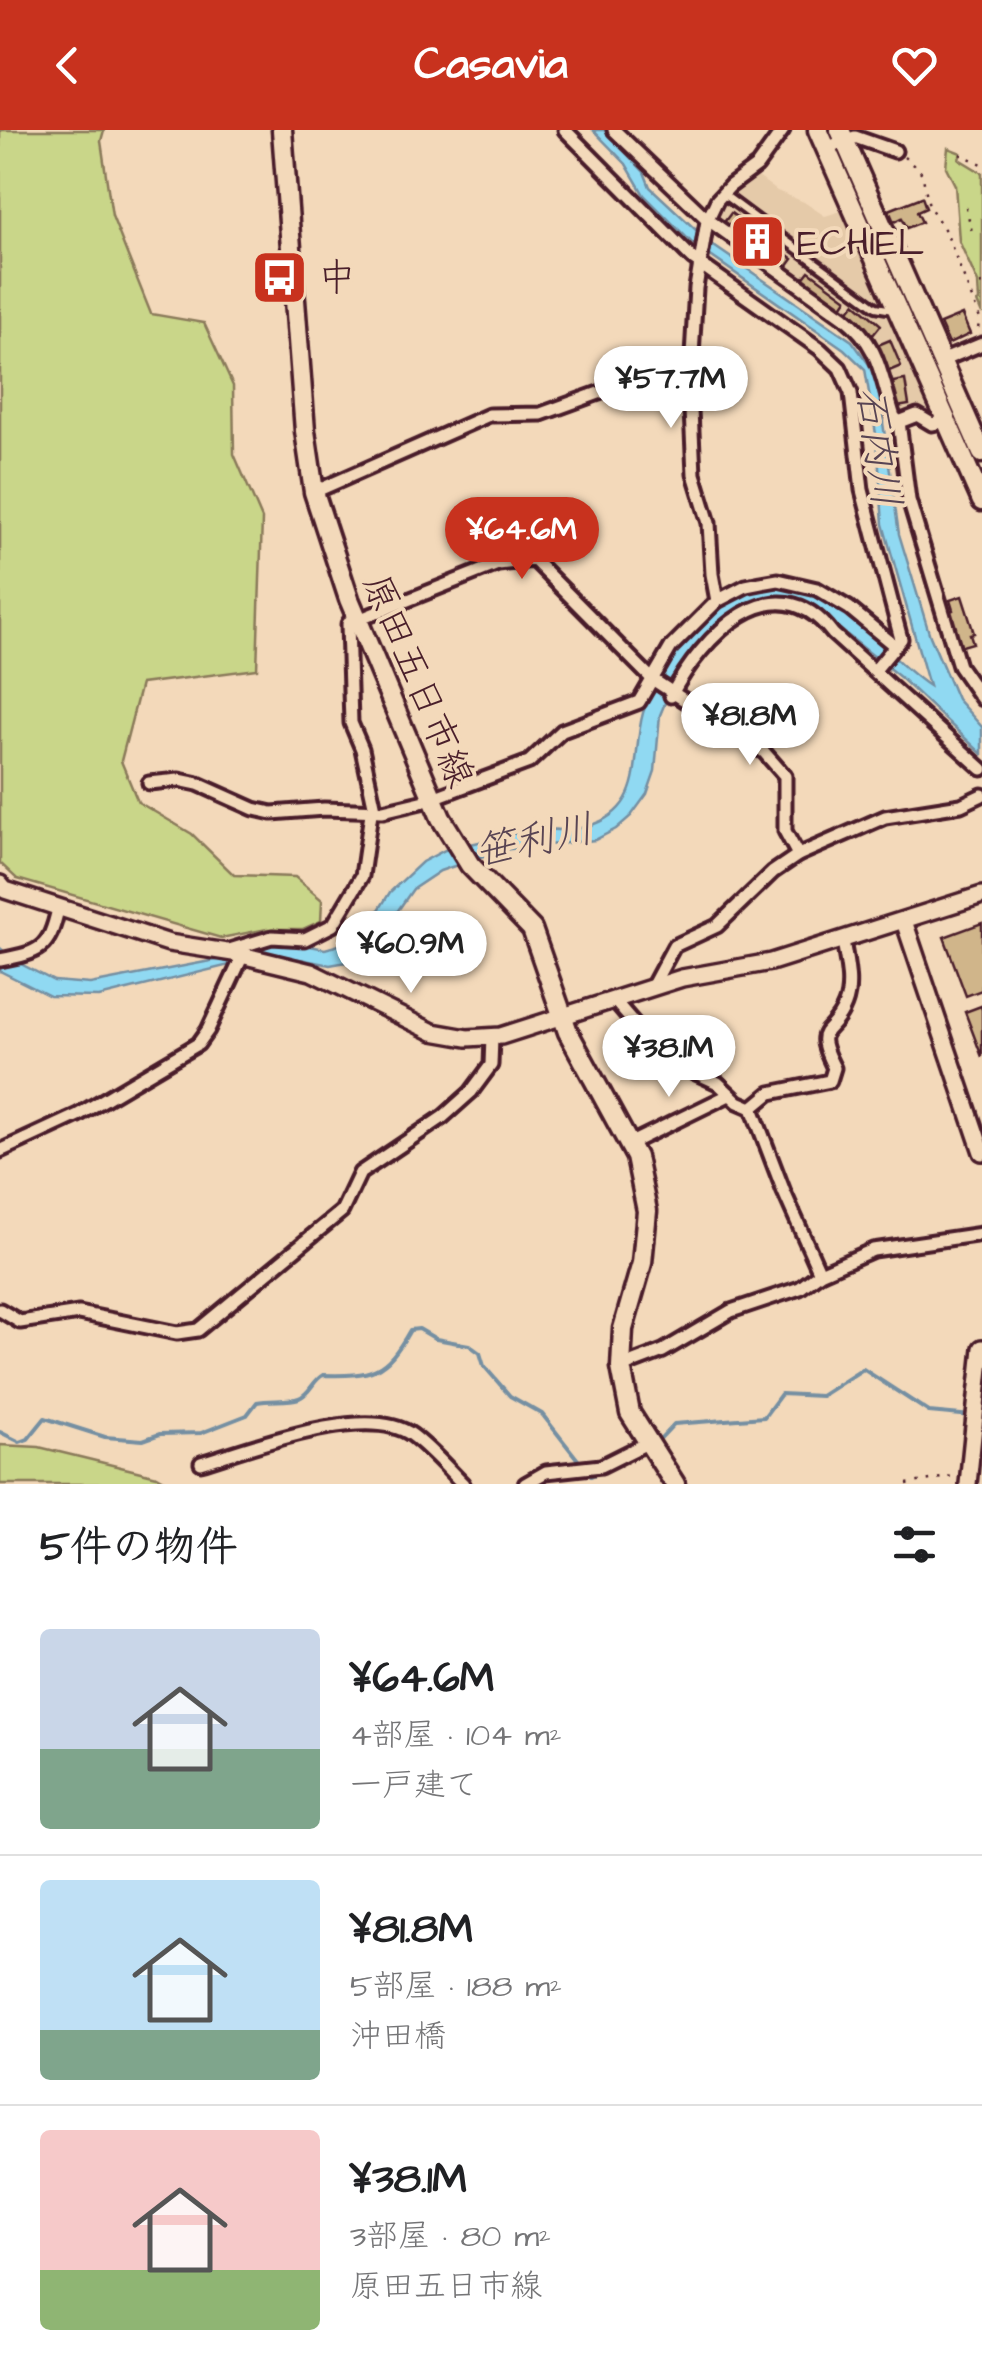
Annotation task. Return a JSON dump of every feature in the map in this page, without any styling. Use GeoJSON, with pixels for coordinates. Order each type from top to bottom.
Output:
{"type":"FeatureCollection","features":[{"type":"Feature","properties":{"kind":"main road","name":"原田五日市線"},"geometry":{"type":"LineString","coordinates":[[282,130],[304,432],[314,492],[356,617],[432,798],[461,854],[532,929],[561,1017],[636,1157],[646,1211],[642,1263],[623,1330],[621,1367],[630,1413],[675,1484]]}},
{"type":"Feature","properties":{"kind":"main road"},"geometry":{"type":"LineString","coordinates":[[818,130],[982,502]]}},
{"type":"Feature","properties":{"kind":"main road"},"geometry":{"type":"LineString","coordinates":[[851,134],[982,453]]}},
{"type":"Feature","properties":{"kind":"street"},"geometry":{"type":"LineString","coordinates":[[565,130],[700,261],[820,348],[846,380],[854,406],[862,490],[901,639],[877,668]]}},
{"type":"Feature","properties":{"kind":"street"},"geometry":{"type":"LineString","coordinates":[[614,130],[707,220],[858,328],[875,351],[899,422],[908,500],[959,666],[980,696]]}},
{"type":"Feature","properties":{"kind":"street"},"geometry":{"type":"LineString","coordinates":[[717,601],[709,523],[694,474],[690,389],[700,261],[707,220],[722,193],[757,166],[783,130]]}},
{"type":"Feature","properties":{"kind":"street"},"geometry":{"type":"LineString","coordinates":[[826,148],[851,134],[894,150]]}},
{"type":"Feature","properties":{"kind":"street"},"geometry":{"type":"LineString","coordinates":[[941,360],[978,341]]}},
{"type":"Feature","properties":{"kind":"street"},"geometry":{"type":"LineString","coordinates":[[314,492],[489,415],[541,414],[618,386],[690,389]]}},
{"type":"Feature","properties":{"kind":"street"},"geometry":{"type":"LineString","coordinates":[[899,422],[917,415],[932,424],[946,421]]}},
{"type":"Feature","properties":{"kind":"street"},"geometry":{"type":"LineString","coordinates":[[233,953],[272,937],[305,939],[333,925],[362,876],[375,809],[348,702],[348,624],[356,617],[498,564],[534,560],[653,680],[764,752],[785,776],[785,831],[798,855]]}},
{"type":"Feature","properties":{"kind":"street"},"geometry":{"type":"LineString","coordinates":[[148,782],[179,780],[198,784],[272,813],[382,811],[432,798],[529,762],[562,731],[639,702],[672,648],[717,601],[761,582],[778,580],[806,585],[850,608],[894,646]]}},
{"type":"Feature","properties":{"kind":"street"},"geometry":{"type":"LineString","coordinates":[[671,695],[696,655],[736,616],[769,604],[788,604],[809,609],[982,768]]}},
{"type":"Feature","properties":{"kind":"street"},"geometry":{"type":"LineString","coordinates":[[980,696],[982,676]]}},
{"type":"Feature","properties":{"kind":"street"},"geometry":{"type":"LineString","coordinates":[[652,987],[674,946],[717,926],[774,872],[798,855],[885,818],[961,804],[982,796]]}},
{"type":"Feature","properties":{"kind":"street"},"geometry":{"type":"LineString","coordinates":[[0,884],[5,890],[169,943],[233,953],[329,979],[434,1032],[467,1038],[492,1037],[652,987],[756,966],[982,895]]}},
{"type":"Feature","properties":{"kind":"street"},"geometry":{"type":"LineString","coordinates":[[0,960],[42,948],[52,934],[58,908]]}},
{"type":"Feature","properties":{"kind":"street"},"geometry":{"type":"LineString","coordinates":[[904,921],[982,1152]]}},
{"type":"Feature","properties":{"kind":"street"},"geometry":{"type":"LineString","coordinates":[[752,1108],[770,1093],[830,1081],[834,1068],[822,1044],[824,1033],[845,1007],[850,985],[843,940]]}},
{"type":"Feature","properties":{"kind":"street"},"geometry":{"type":"LineString","coordinates":[[0,1152],[78,1115],[198,1044],[234,971],[233,953]]}},
{"type":"Feature","properties":{"kind":"street"},"geometry":{"type":"LineString","coordinates":[[614,1000],[638,1028],[681,1066],[718,1082],[729,1095],[752,1108],[820,1274]]}},
{"type":"Feature","properties":{"kind":"street"},"geometry":{"type":"LineString","coordinates":[[0,1310],[20,1322],[78,1313],[177,1333],[198,1330],[342,1211],[360,1173],[443,1117],[472,1092],[492,1066],[492,1037]]}},
{"type":"Feature","properties":{"kind":"street"},"geometry":{"type":"LineString","coordinates":[[629,1144],[729,1095]]}},
{"type":"Feature","properties":{"kind":"street"},"geometry":{"type":"LineString","coordinates":[[621,1367],[663,1352],[731,1311],[800,1288],[820,1274],[873,1250],[982,1234]]}},
{"type":"Feature","properties":{"kind":"street"},"geometry":{"type":"LineString","coordinates":[[968,1478],[977,1426],[982,1348]]}},
{"type":"Feature","properties":{"kind":"street"},"geometry":{"type":"LineString","coordinates":[[201,1463],[328,1426],[392,1426],[412,1434],[464,1484]]}},
{"type":"Feature","properties":{"kind":"street"},"geometry":{"type":"LineString","coordinates":[[525,1484],[546,1472],[586,1469],[649,1446]]}},
{"type":"Feature","properties":{"kind":"lane"},"geometry":{"type":"LineString","coordinates":[[722,193],[876,307],[897,308]]}},
{"type":"Feature","properties":{"kind":"path"},"geometry":{"type":"LineString","coordinates":[[894,150],[922,174],[929,206],[946,232],[981,321],[978,341]]}},
{"type":"Feature","properties":{"kind":"path"},"geometry":{"type":"LineString","coordinates":[[960,154],[982,164]]}},
{"type":"Feature","properties":{"kind":"path"},"geometry":{"type":"LineString","coordinates":[[966,208],[973,236]]}},
{"type":"Feature","properties":{"kind":"path"},"geometry":{"type":"LineString","coordinates":[[981,283],[982,290]]}},
{"type":"Feature","properties":{"kind":"path"},"geometry":{"type":"LineString","coordinates":[[907,1484],[968,1478]]}},
{"type":"Feature","properties":{"kind":"shaded area"},"geometry":{"type":"Polygon","coordinates":[[[757,176],[825,216],[841,211],[932,419],[918,410],[897,416],[879,351],[715,219],[726,198],[757,176]]]}},
{"type":"Feature","properties":{"kind":"green space"},"geometry":{"type":"Polygon","coordinates":[[[0,130],[104,130],[101,141],[112,216],[151,314],[204,323],[233,386],[234,454],[262,519],[257,669],[141,684],[121,761],[138,802],[192,834],[234,875],[295,877],[322,900],[321,921],[303,929],[267,929],[221,938],[17,879],[0,863],[0,130]]]}},
{"type":"Feature","properties":{"kind":"green space"},"geometry":{"type":"Polygon","coordinates":[[[948,148],[961,153],[959,159],[982,173],[982,314],[977,302],[978,283],[959,241],[955,185],[946,167],[948,148]]]}},
{"type":"Feature","properties":{"kind":"green space"},"geometry":{"type":"Polygon","coordinates":[[[0,1445],[39,1447],[157,1476],[171,1484],[0,1484],[0,1445]]]}},
{"type":"Feature","properties":{"kind":"water"},"geometry":{"type":"Polygon","coordinates":[[[593,130],[604,130],[644,172],[650,187],[711,244],[852,341],[876,374],[899,534],[930,636],[957,699],[982,727],[982,754],[901,678],[820,613],[802,603],[774,599],[751,605],[672,686],[660,715],[655,771],[647,794],[616,829],[595,840],[501,850],[440,871],[413,889],[373,946],[352,961],[330,965],[274,954],[99,997],[50,996],[0,971],[0,948],[17,962],[54,981],[90,984],[221,959],[280,940],[325,949],[350,942],[371,923],[390,892],[422,862],[445,850],[543,827],[568,830],[594,824],[622,805],[629,792],[643,713],[665,665],[702,620],[750,591],[776,586],[821,596],[854,619],[929,686],[883,524],[877,440],[865,369],[844,349],[692,243],[644,195],[626,164],[593,130]]]}},
{"type":"Feature","properties":{"kind":"building"},"geometry":{"type":"Polygon","coordinates":[[[922,197],[926,208],[917,212],[922,222],[907,228],[902,218],[894,222],[889,210],[922,197]]]}},
{"type":"Feature","properties":{"kind":"building","name":"ECHIEL"},"geometry":{"type":"Polygon","coordinates":[[[731,213],[793,259],[785,270],[722,225],[731,213]]]}},
{"type":"Feature","properties":{"kind":"building"},"geometry":{"type":"Polygon","coordinates":[[[809,271],[847,299],[841,308],[802,280],[809,271]]]}},
{"type":"Feature","properties":{"kind":"building"},"geometry":{"type":"Polygon","coordinates":[[[855,303],[881,325],[873,335],[847,313],[855,303]]]}},
{"type":"Feature","properties":{"kind":"building"},"geometry":{"type":"Polygon","coordinates":[[[962,315],[970,334],[949,344],[940,324],[962,315]]]}},
{"type":"Feature","properties":{"kind":"building"},"geometry":{"type":"Polygon","coordinates":[[[890,340],[901,366],[889,371],[878,345],[890,340]]]}},
{"type":"Feature","properties":{"kind":"building"},"geometry":{"type":"Polygon","coordinates":[[[905,380],[909,405],[897,407],[893,382],[905,380]]]}},
{"type":"Feature","properties":{"kind":"building"},"geometry":{"type":"Polygon","coordinates":[[[962,596],[974,633],[970,634],[973,643],[959,647],[948,612],[953,610],[950,600],[962,596]]]}},
{"type":"Feature","properties":{"kind":"building"},"geometry":{"type":"Polygon","coordinates":[[[982,923],[982,990],[966,996],[944,937],[982,923]]]}},
{"type":"Feature","properties":{"kind":"building"},"geometry":{"type":"Polygon","coordinates":[[[981,1006],[982,1010],[982,1057],[965,1012],[981,1006]]]}},
{"type":"Feature","properties":{"kind":"waterway"},"geometry":{"type":"LineString","coordinates":[[0,1432],[20,1442],[28,1439],[45,1418],[105,1437],[143,1440],[160,1434],[201,1433],[247,1415],[257,1402],[299,1398],[323,1375],[354,1375],[376,1369],[393,1356],[410,1330],[419,1329],[436,1339],[469,1345],[480,1353],[484,1366],[510,1396],[542,1414],[582,1465]]}},
{"type":"Feature","properties":{"kind":"waterway"},"geometry":{"type":"LineString","coordinates":[[657,1442],[674,1424],[764,1417],[781,1394],[821,1396],[863,1369],[929,1412],[972,1416]]}},
{"type":"Feature","properties":{"kind":"waterway"},"geometry":{"type":"LineString","coordinates":[[588,1472],[591,1476],[646,1452]]}},
{"type":"Feature","properties":{"kind":"place","name":"ECHIEL"},"geometry":{"type":"Point","coordinates":[758,242]}},
{"type":"Feature","properties":{"kind":"place","name":"中"},"geometry":{"type":"Point","coordinates":[279,277]}},
{"type":"Feature","properties":{"kind":"water label","name":"石内川"},"geometry":{"type":"Point","coordinates":[880,447]}},
{"type":"Feature","properties":{"kind":"water label","name":"笹利川"},"geometry":{"type":"Point","coordinates":[534,839]}}]}
